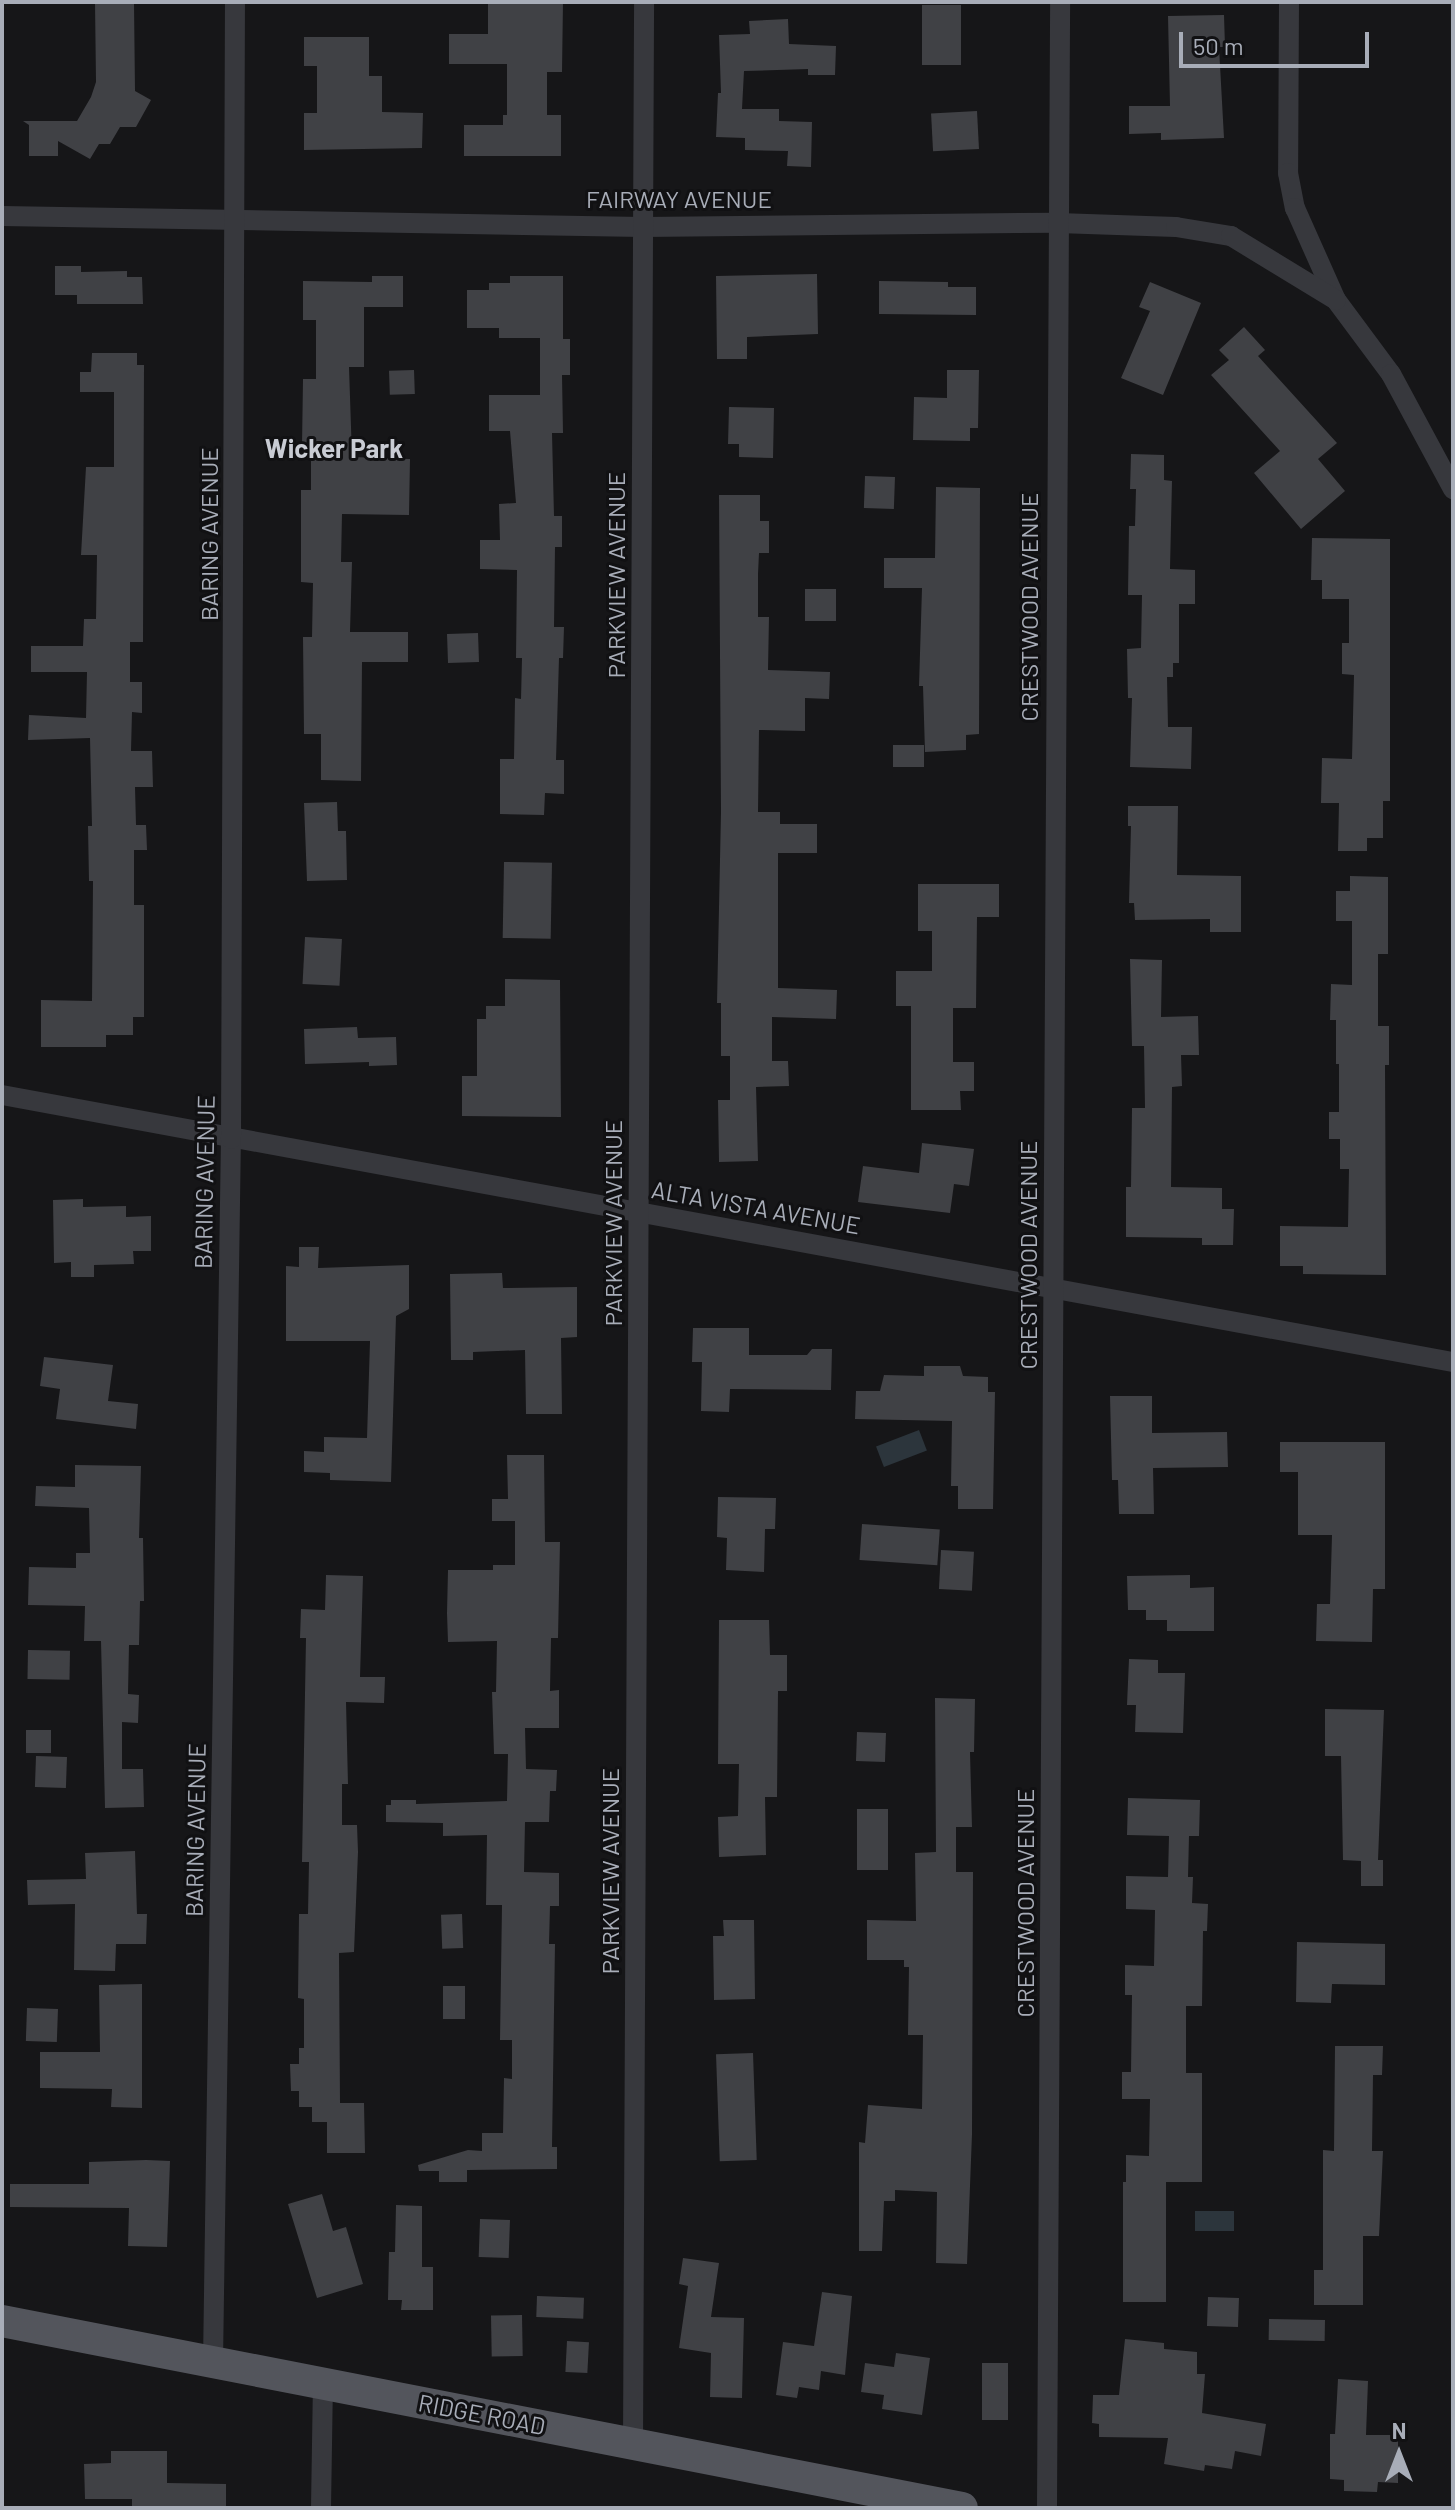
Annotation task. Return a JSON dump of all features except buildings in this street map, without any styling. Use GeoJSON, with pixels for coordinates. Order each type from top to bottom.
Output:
{"type":"FeatureCollection","features":[{"type":"Feature","properties":{"kind":"main road","name":"RIDGE ROAD"},"geometry":{"type":"LineString","coordinates":[[2,2321],[962,2508]]}},
{"type":"Feature","properties":{"kind":"street","name":"BARING AVENUE"},"geometry":{"type":"LineString","coordinates":[[213,2362],[231,1139],[235,2]]}},
{"type":"Feature","properties":{"kind":"street","name":"PARKVIEW AVENUE"},"geometry":{"type":"LineString","coordinates":[[633,2444],[644,2]]}},
{"type":"Feature","properties":{"kind":"street","name":"CRESTWOOD AVENUE"},"geometry":{"type":"LineString","coordinates":[[1047,2508],[1060,2]]}},
{"type":"Feature","properties":{"kind":"street"},"geometry":{"type":"LineString","coordinates":[[1289,2],[1288,173],[1295,208],[1336,300],[1391,374],[1453,489]]}},
{"type":"Feature","properties":{"kind":"street","name":"FAIRWAY AVENUE"},"geometry":{"type":"LineString","coordinates":[[2,216],[643,227],[1058,223],[1176,227],[1231,236],[1336,300]]}},
{"type":"Feature","properties":{"kind":"street","name":"ALTA VISTA AVENUE"},"geometry":{"type":"LineString","coordinates":[[2,1095],[1453,1362]]}},
{"type":"Feature","properties":{"kind":"street"},"geometry":{"type":"LineString","coordinates":[[321,2508],[323,2383]]}},
{"type":"Feature","properties":{"kind":"shaded area"},"geometry":{"type":"Polygon","coordinates":[[[919,1430],[927,1451],[884,1467],[876,1446],[919,1430]]]}},
{"type":"Feature","properties":{"kind":"shaded area"},"geometry":{"type":"Polygon","coordinates":[[[1195,2211],[1234,2211],[1234,2231],[1195,2231],[1195,2211]]]}},
{"type":"Feature","properties":{"kind":"district","name":"Wicker Park"},"geometry":{"type":"Point","coordinates":[334,448]}}]}
